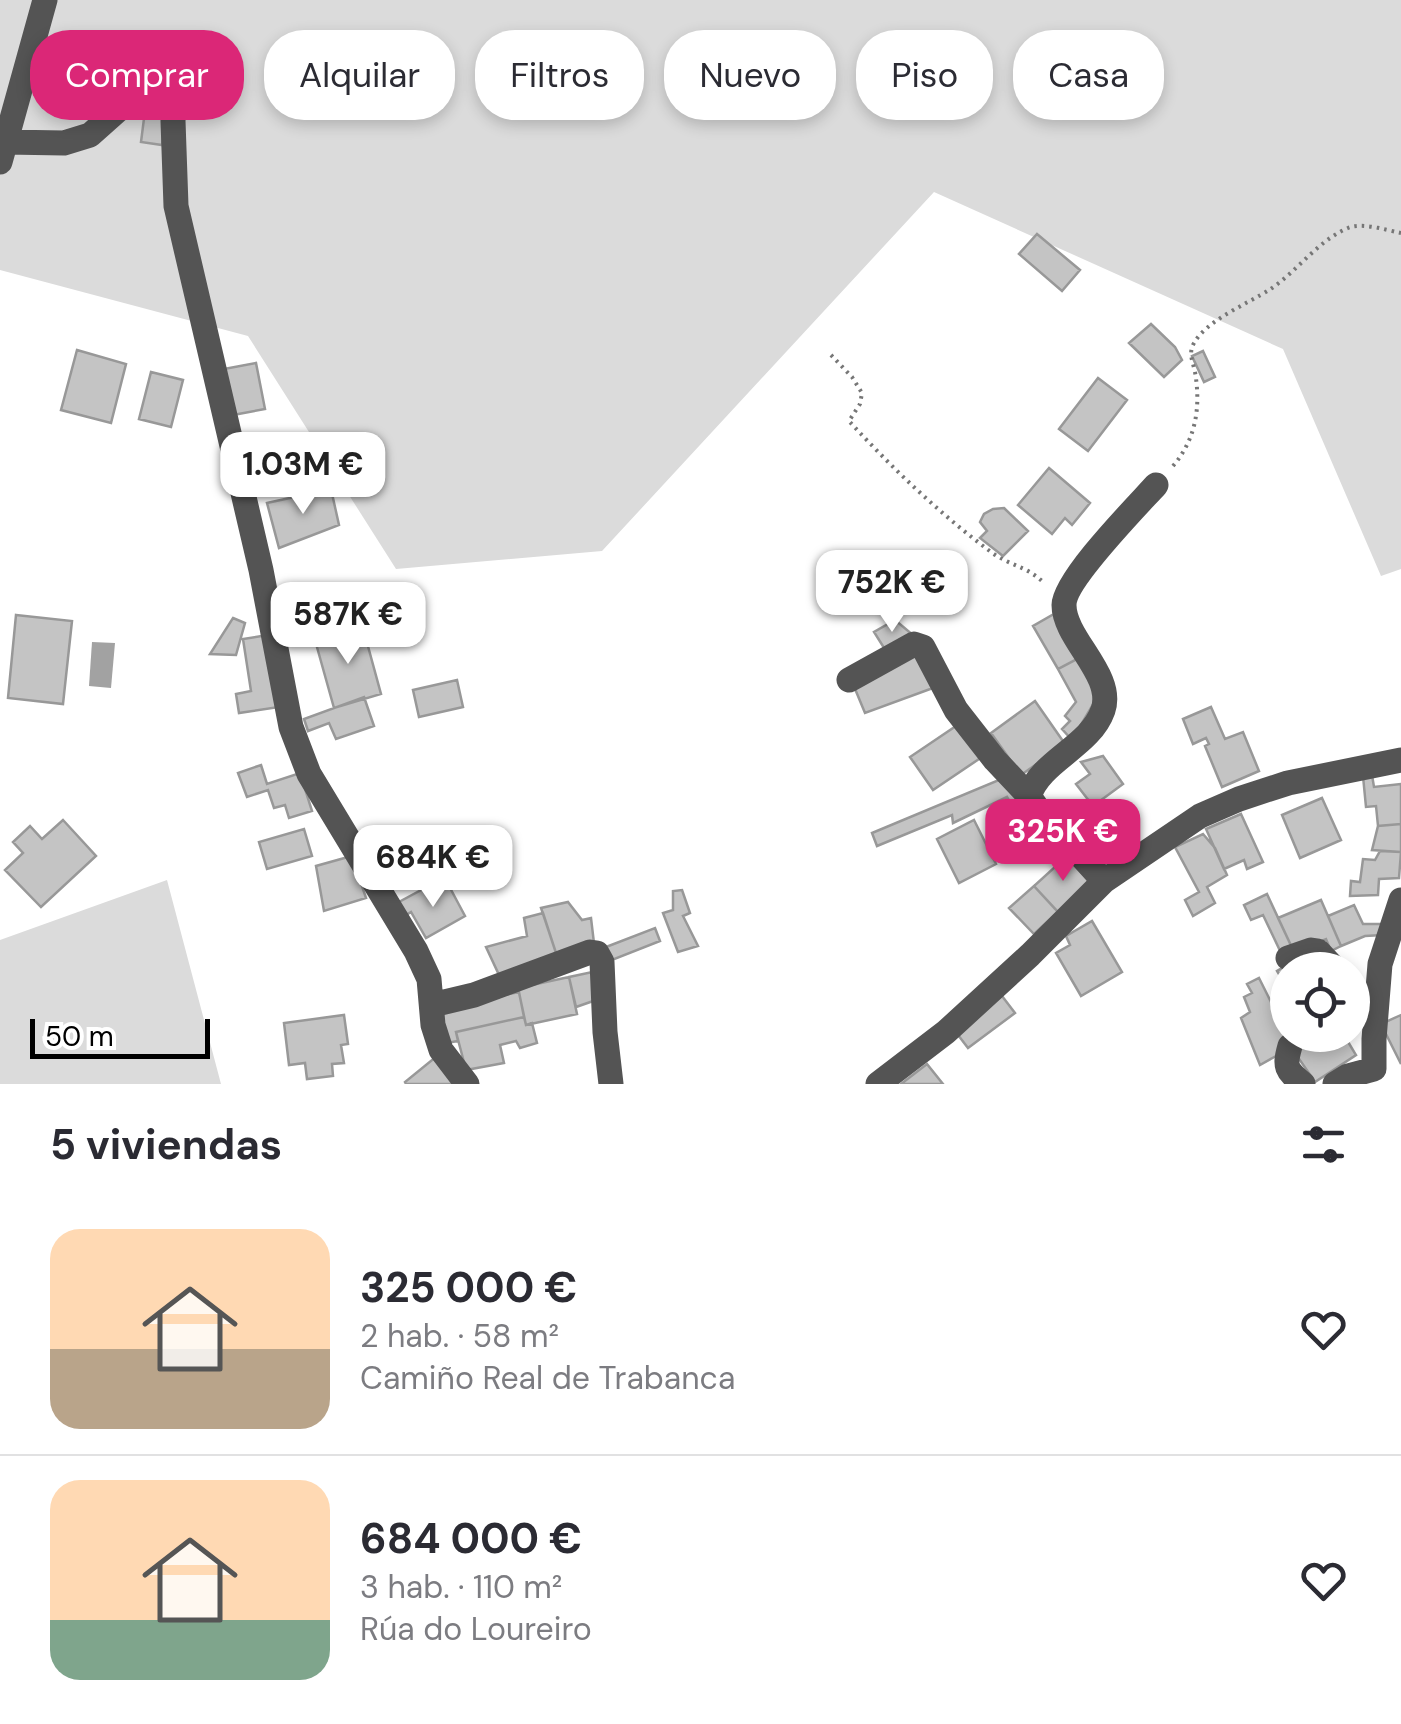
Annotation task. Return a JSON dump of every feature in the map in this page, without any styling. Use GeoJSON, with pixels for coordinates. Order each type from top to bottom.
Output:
{"type":"FeatureCollection","features":[{"type":"Feature","properties":{"kind":"street"},"geometry":{"type":"LineString","coordinates":[[45,0],[3,152],[64,144],[90,135],[154,78],[168,76],[175,90],[176,206],[261,570],[291,728],[309,774],[416,951],[429,979],[433,1025],[441,1050],[466,1084]]}},
{"type":"Feature","properties":{"kind":"street"},"geometry":{"type":"LineString","coordinates":[[1029,796],[1033,784],[1087,734],[1102,712],[1106,694],[1068,621],[1066,594],[1080,571],[1156,485]]}},
{"type":"Feature","properties":{"kind":"street"},"geometry":{"type":"LineString","coordinates":[[849,680],[914,644],[924,647],[956,710],[995,760],[1104,881]]}},
{"type":"Feature","properties":{"kind":"street"},"geometry":{"type":"LineString","coordinates":[[878,1084],[946,1032],[1104,881],[1200,816],[1288,783],[1401,760]]}},
{"type":"Feature","properties":{"kind":"street"},"geometry":{"type":"LineString","coordinates":[[1335,1084],[1348,1076],[1382,1079],[1376,1007],[1380,964],[1396,940],[1401,900]]}},
{"type":"Feature","properties":{"kind":"street"},"geometry":{"type":"LineString","coordinates":[[432,1005],[474,995],[590,952],[596,954],[602,962],[611,1084]]}},
{"type":"Feature","properties":{"kind":"street"},"geometry":{"type":"LineString","coordinates":[[1370,1004],[1376,1007]]}},
{"type":"Feature","properties":{"kind":"street"},"geometry":{"type":"LineString","coordinates":[[1288,1052],[1287,1069],[1303,1084]]}},
{"type":"Feature","properties":{"kind":"path"},"geometry":{"type":"LineString","coordinates":[[1156,485],[1182,455],[1194,432],[1198,400],[1190,353],[1195,340],[1224,315],[1272,289],[1326,241],[1352,226],[1401,233]]}},
{"type":"Feature","properties":{"kind":"path"},"geometry":{"type":"LineString","coordinates":[[831,355],[862,393],[860,404],[848,421],[860,434],[958,527],[997,556],[1032,570],[1064,606]]}},
{"type":"Feature","properties":{"kind":"shaded area"},"geometry":{"type":"Polygon","coordinates":[[[0,0],[1401,0],[1401,569],[1381,576],[1283,349],[934,192],[602,551],[396,569],[248,336],[0,270],[0,0]]]}},
{"type":"Feature","properties":{"kind":"shaded area"},"geometry":{"type":"Polygon","coordinates":[[[92,642],[115,643],[111,688],[89,686],[92,642]]]}},
{"type":"Feature","properties":{"kind":"shaded area"},"geometry":{"type":"Polygon","coordinates":[[[167,880],[221,1084],[0,1084],[0,940],[167,880]]]}},
{"type":"Feature","properties":{"kind":"building"},"geometry":{"type":"Polygon","coordinates":[[[144,120],[165,120],[162,145],[141,142],[144,120]]]}},
{"type":"Feature","properties":{"kind":"building"},"geometry":{"type":"Polygon","coordinates":[[[1037,234],[1080,270],[1062,291],[1019,254],[1037,234]]]}},
{"type":"Feature","properties":{"kind":"building"},"geometry":{"type":"Polygon","coordinates":[[[1151,324],[1175,347],[1182,360],[1164,377],[1129,343],[1151,324]]]}},
{"type":"Feature","properties":{"kind":"building"},"geometry":{"type":"Polygon","coordinates":[[[77,350],[126,364],[111,423],[61,410],[77,350]]]}},
{"type":"Feature","properties":{"kind":"building"},"geometry":{"type":"Polygon","coordinates":[[[1203,351],[1215,377],[1204,382],[1192,356],[1203,351]]]}},
{"type":"Feature","properties":{"kind":"building"},"geometry":{"type":"Polygon","coordinates":[[[256,363],[265,409],[233,415],[224,369],[256,363]]]}},
{"type":"Feature","properties":{"kind":"building"},"geometry":{"type":"Polygon","coordinates":[[[151,372],[183,380],[171,427],[139,419],[151,372]]]}},
{"type":"Feature","properties":{"kind":"building"},"geometry":{"type":"Polygon","coordinates":[[[1098,378],[1127,400],[1088,451],[1059,429],[1098,378]]]}},
{"type":"Feature","properties":{"kind":"building"},"geometry":{"type":"Polygon","coordinates":[[[1049,468],[1090,503],[1072,525],[1065,518],[1052,534],[1018,505],[1049,468]]]}},
{"type":"Feature","properties":{"kind":"building"},"geometry":{"type":"Polygon","coordinates":[[[331,489],[339,525],[279,548],[267,503],[331,489]]]}},
{"type":"Feature","properties":{"kind":"building"},"geometry":{"type":"Polygon","coordinates":[[[1004,508],[1028,531],[1003,556],[980,538],[987,531],[980,522],[984,514],[1004,508]]]}},
{"type":"Feature","properties":{"kind":"building"},"geometry":{"type":"Polygon","coordinates":[[[1054,614],[1079,658],[1058,669],[1033,626],[1054,614]]]}},
{"type":"Feature","properties":{"kind":"building"},"geometry":{"type":"Polygon","coordinates":[[[16,615],[72,621],[63,704],[8,698],[16,615]]]}},
{"type":"Feature","properties":{"kind":"building"},"geometry":{"type":"Polygon","coordinates":[[[233,618],[245,623],[236,655],[210,654],[233,618]]]}},
{"type":"Feature","properties":{"kind":"building"},"geometry":{"type":"Polygon","coordinates":[[[895,620],[913,635],[886,651],[874,632],[895,620]]]}},
{"type":"Feature","properties":{"kind":"building"},"geometry":{"type":"Polygon","coordinates":[[[363,628],[381,694],[334,708],[315,640],[363,628]]]}},
{"type":"Feature","properties":{"kind":"building"},"geometry":{"type":"Polygon","coordinates":[[[268,635],[279,707],[239,713],[236,694],[251,691],[243,639],[268,635]]]}},
{"type":"Feature","properties":{"kind":"building"},"geometry":{"type":"Polygon","coordinates":[[[915,650],[933,688],[865,713],[853,684],[915,650]]]}},
{"type":"Feature","properties":{"kind":"building"},"geometry":{"type":"Polygon","coordinates":[[[1079,658],[1098,696],[1072,740],[1062,729],[1070,721],[1065,716],[1076,702],[1058,669],[1079,658]]]}},
{"type":"Feature","properties":{"kind":"building"},"geometry":{"type":"Polygon","coordinates":[[[457,680],[463,707],[419,717],[413,690],[457,680]]]}},
{"type":"Feature","properties":{"kind":"building"},"geometry":{"type":"Polygon","coordinates":[[[364,697],[374,726],[336,739],[329,723],[308,731],[304,719],[364,697]]]}},
{"type":"Feature","properties":{"kind":"building"},"geometry":{"type":"Polygon","coordinates":[[[1035,701],[1065,744],[1021,775],[991,733],[1035,701]]]}},
{"type":"Feature","properties":{"kind":"building"},"geometry":{"type":"Polygon","coordinates":[[[1211,707],[1225,739],[1243,732],[1259,771],[1222,787],[1205,746],[1209,744],[1206,738],[1193,744],[1183,719],[1211,707]]]}},
{"type":"Feature","properties":{"kind":"building"},"geometry":{"type":"Polygon","coordinates":[[[959,724],[982,757],[933,790],[910,757],[959,724]]]}},
{"type":"Feature","properties":{"kind":"building"},"geometry":{"type":"Polygon","coordinates":[[[1103,756],[1123,784],[1093,806],[1076,784],[1090,774],[1081,762],[1103,756]]]}},
{"type":"Feature","properties":{"kind":"building"},"geometry":{"type":"Polygon","coordinates":[[[261,765],[267,784],[300,773],[312,811],[289,818],[285,805],[274,808],[268,790],[247,797],[238,773],[261,765]]]}},
{"type":"Feature","properties":{"kind":"building"},"geometry":{"type":"Polygon","coordinates":[[[1372,775],[1374,787],[1401,784],[1401,824],[1378,826],[1376,806],[1366,807],[1363,776],[1372,775]]]}},
{"type":"Feature","properties":{"kind":"building"},"geometry":{"type":"Polygon","coordinates":[[[1006,777],[1039,825],[1026,830],[1007,797],[953,823],[952,815],[877,846],[872,833],[1006,777]]]}},
{"type":"Feature","properties":{"kind":"building"},"geometry":{"type":"Polygon","coordinates":[[[1322,798],[1341,840],[1300,858],[1282,815],[1322,798]]]}},
{"type":"Feature","properties":{"kind":"building"},"geometry":{"type":"Polygon","coordinates":[[[1241,814],[1263,862],[1247,869],[1244,860],[1224,869],[1206,829],[1241,814]]]}},
{"type":"Feature","properties":{"kind":"building"},"geometry":{"type":"Polygon","coordinates":[[[63,820],[96,856],[41,907],[5,870],[23,853],[13,842],[30,826],[42,839],[63,820]]]}},
{"type":"Feature","properties":{"kind":"building"},"geometry":{"type":"Polygon","coordinates":[[[974,820],[996,864],[959,883],[937,839],[974,820]]]}},
{"type":"Feature","properties":{"kind":"building"},"geometry":{"type":"Polygon","coordinates":[[[1401,824],[1401,852],[1372,850],[1378,826],[1401,824]]]}},
{"type":"Feature","properties":{"kind":"building"},"geometry":{"type":"Polygon","coordinates":[[[304,829],[312,856],[267,869],[259,842],[304,829]]]}},
{"type":"Feature","properties":{"kind":"building"},"geometry":{"type":"Polygon","coordinates":[[[1203,834],[1215,848],[1227,875],[1207,887],[1215,903],[1193,916],[1185,900],[1199,892],[1175,847],[1203,834]]]}},
{"type":"Feature","properties":{"kind":"building"},"geometry":{"type":"Polygon","coordinates":[[[1380,851],[1401,852],[1399,878],[1379,879],[1378,895],[1350,896],[1351,881],[1360,882],[1363,859],[1375,860],[1380,851]]]}},
{"type":"Feature","properties":{"kind":"building"},"geometry":{"type":"Polygon","coordinates":[[[1067,856],[1091,884],[1058,912],[1034,886],[1067,856]]]}},
{"type":"Feature","properties":{"kind":"building"},"geometry":{"type":"Polygon","coordinates":[[[348,857],[366,898],[324,911],[316,866],[348,857]]]}},
{"type":"Feature","properties":{"kind":"building"},"geometry":{"type":"Polygon","coordinates":[[[449,886],[465,916],[426,938],[411,912],[406,915],[399,902],[425,888],[429,897],[449,886]]]}},
{"type":"Feature","properties":{"kind":"building"},"geometry":{"type":"Polygon","coordinates":[[[1034,886],[1058,912],[1034,934],[1009,908],[1034,886]]]}},
{"type":"Feature","properties":{"kind":"building"},"geometry":{"type":"Polygon","coordinates":[[[682,890],[690,913],[683,916],[698,946],[678,952],[663,913],[673,910],[673,891],[682,890]]]}},
{"type":"Feature","properties":{"kind":"building"},"geometry":{"type":"Polygon","coordinates":[[[1267,894],[1294,952],[1281,952],[1263,915],[1251,920],[1244,905],[1267,894]]]}},
{"type":"Feature","properties":{"kind":"building"},"geometry":{"type":"Polygon","coordinates":[[[1321,900],[1341,946],[1331,951],[1326,939],[1294,952],[1278,918],[1321,900]]]}},
{"type":"Feature","properties":{"kind":"building"},"geometry":{"type":"Polygon","coordinates":[[[568,902],[582,920],[591,918],[594,943],[556,953],[541,908],[568,902]]]}},
{"type":"Feature","properties":{"kind":"building"},"geometry":{"type":"Polygon","coordinates":[[[1354,905],[1363,924],[1382,924],[1382,935],[1365,936],[1341,946],[1328,916],[1354,905]]]}},
{"type":"Feature","properties":{"kind":"building"},"geometry":{"type":"Polygon","coordinates":[[[543,913],[556,953],[500,977],[486,947],[527,936],[524,918],[543,913]]]}},
{"type":"Feature","properties":{"kind":"building"},"geometry":{"type":"Polygon","coordinates":[[[1092,921],[1122,972],[1081,996],[1056,953],[1070,945],[1066,936],[1092,921]]]}},
{"type":"Feature","properties":{"kind":"building"},"geometry":{"type":"Polygon","coordinates":[[[655,928],[660,941],[612,960],[606,947],[655,928]]]}},
{"type":"Feature","properties":{"kind":"building"},"geometry":{"type":"Polygon","coordinates":[[[597,971],[596,1000],[576,1007],[569,977],[597,971]]]}},
{"type":"Feature","properties":{"kind":"building"},"geometry":{"type":"Polygon","coordinates":[[[569,977],[577,1014],[526,1025],[518,988],[569,977]]]}},
{"type":"Feature","properties":{"kind":"building"},"geometry":{"type":"Polygon","coordinates":[[[1259,978],[1270,1000],[1270,1052],[1283,1052],[1260,1065],[1241,1018],[1250,1012],[1244,997],[1252,993],[1247,984],[1259,978]]]}},
{"type":"Feature","properties":{"kind":"building"},"geometry":{"type":"Polygon","coordinates":[[[519,992],[524,1017],[456,1032],[458,1041],[446,1043],[438,1009],[519,992]]]}},
{"type":"Feature","properties":{"kind":"building"},"geometry":{"type":"Polygon","coordinates":[[[1002,996],[1015,1013],[968,1048],[955,1031],[1002,996]]]}},
{"type":"Feature","properties":{"kind":"building"},"geometry":{"type":"Polygon","coordinates":[[[344,1015],[348,1044],[341,1045],[344,1063],[332,1064],[333,1076],[307,1079],[305,1063],[289,1065],[284,1023],[344,1015]]]}},
{"type":"Feature","properties":{"kind":"building"},"geometry":{"type":"Polygon","coordinates":[[[1401,1015],[1401,1064],[1381,1024],[1401,1015]]]}},
{"type":"Feature","properties":{"kind":"building"},"geometry":{"type":"Polygon","coordinates":[[[524,1017],[526,1025],[532,1023],[537,1043],[520,1048],[516,1041],[500,1045],[504,1063],[466,1070],[456,1032],[524,1017]]]}},
{"type":"Feature","properties":{"kind":"building"},"geometry":{"type":"Polygon","coordinates":[[[1354,1052],[1356,1055],[1315,1082],[1295,1053],[1354,1052]]]}},
{"type":"Feature","properties":{"kind":"building"},"geometry":{"type":"Polygon","coordinates":[[[437,1056],[459,1084],[406,1084],[405,1082],[437,1056]]]}},
{"type":"Feature","properties":{"kind":"building"},"geometry":{"type":"Polygon","coordinates":[[[927,1064],[943,1084],[901,1084],[927,1064]]]}}]}
